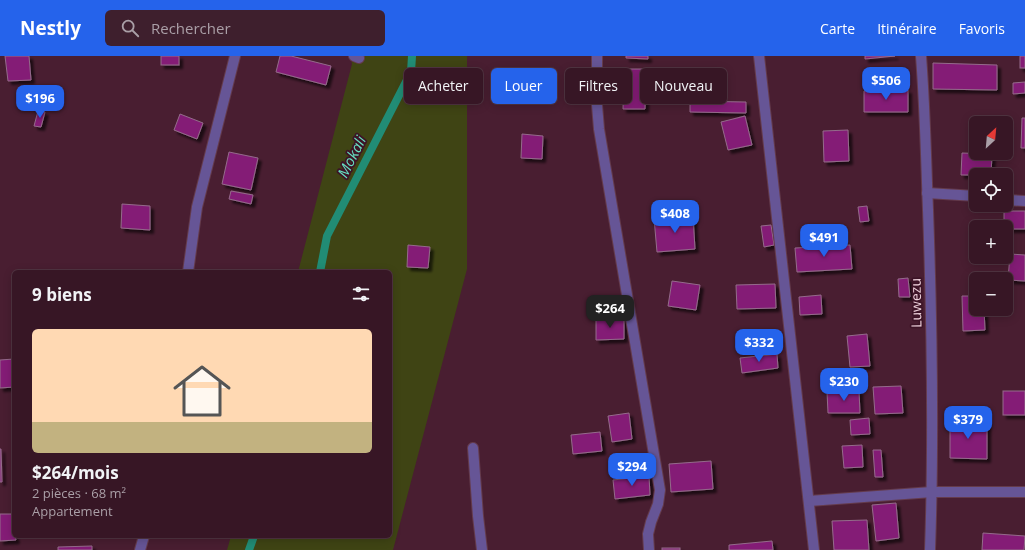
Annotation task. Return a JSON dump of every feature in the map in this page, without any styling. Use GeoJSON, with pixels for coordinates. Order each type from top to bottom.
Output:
{"type":"FeatureCollection","features":[{"type":"Feature","properties":{"kind":"street"},"geometry":{"type":"LineString","coordinates":[[188,270],[197,207],[235,56]]}},
{"type":"Feature","properties":{"kind":"street"},"geometry":{"type":"LineString","coordinates":[[597,56],[598,129],[660,490],[658,504],[648,534],[649,550]]}},
{"type":"Feature","properties":{"kind":"street"},"geometry":{"type":"LineString","coordinates":[[759,56],[814,550]]}},
{"type":"Feature","properties":{"kind":"street","name":"Luwezu"},"geometry":{"type":"LineString","coordinates":[[921,56],[930,285],[932,492],[930,550]]}},
{"type":"Feature","properties":{"kind":"street"},"geometry":{"type":"LineString","coordinates":[[927,193],[969,196]]}},
{"type":"Feature","properties":{"kind":"street"},"geometry":{"type":"LineString","coordinates":[[1013,200],[1025,201]]}},
{"type":"Feature","properties":{"kind":"street"},"geometry":{"type":"LineString","coordinates":[[473,448],[482,550]]}},
{"type":"Feature","properties":{"kind":"street"},"geometry":{"type":"LineString","coordinates":[[808,501],[932,492],[1025,492]]}},
{"type":"Feature","properties":{"kind":"street"},"geometry":{"type":"LineString","coordinates":[[140,550],[143,538]]}},
{"type":"Feature","properties":{"kind":"green space"},"geometry":{"type":"Polygon","coordinates":[[[351,56],[467,56],[467,68],[404,68],[404,104],[467,104],[467,269],[393,550],[227,550],[230,538],[392,538],[392,270],[299,270],[352,64],[351,56]]]}},
{"type":"Feature","properties":{"kind":"building"},"geometry":{"type":"Polygon","coordinates":[[[5,56],[29,56],[31,80],[8,81],[5,56]]]}},
{"type":"Feature","properties":{"kind":"building"},"geometry":{"type":"Polygon","coordinates":[[[161,56],[179,56],[179,65],[161,65],[161,56]]]}},
{"type":"Feature","properties":{"kind":"building"},"geometry":{"type":"Polygon","coordinates":[[[280,56],[291,56],[331,66],[326,85],[276,72],[280,56]]]}},
{"type":"Feature","properties":{"kind":"building"},"geometry":{"type":"Polygon","coordinates":[[[626,56],[648,56],[648,59],[626,58],[626,56]]]}},
{"type":"Feature","properties":{"kind":"building"},"geometry":{"type":"Polygon","coordinates":[[[865,56],[895,56],[865,59],[865,56]]]}},
{"type":"Feature","properties":{"kind":"building"},"geometry":{"type":"Polygon","coordinates":[[[1020,56],[1025,56],[1025,68],[1020,68],[1020,56]]]}},
{"type":"Feature","properties":{"kind":"building"},"geometry":{"type":"Polygon","coordinates":[[[933,63],[997,65],[997,90],[933,89],[933,63]]]}},
{"type":"Feature","properties":{"kind":"building"},"geometry":{"type":"Polygon","coordinates":[[[632,69],[640,69],[640,104],[645,104],[645,109],[623,109],[623,104],[632,104],[632,69]]]}},
{"type":"Feature","properties":{"kind":"building"},"geometry":{"type":"Polygon","coordinates":[[[1025,82],[1025,93],[1013,94],[1013,83],[1025,82]]]}},
{"type":"Feature","properties":{"kind":"building"},"geometry":{"type":"Polygon","coordinates":[[[908,90],[908,112],[864,112],[864,91],[908,90]]]}},
{"type":"Feature","properties":{"kind":"building"},"geometry":{"type":"Polygon","coordinates":[[[727,102],[746,102],[746,113],[690,112],[690,104],[727,104],[727,102]]]}},
{"type":"Feature","properties":{"kind":"building"},"geometry":{"type":"Polygon","coordinates":[[[38,111],[45,112],[41,127],[34,126],[38,111]]]}},
{"type":"Feature","properties":{"kind":"building"},"geometry":{"type":"Polygon","coordinates":[[[180,114],[203,123],[197,139],[174,130],[180,114]]]}},
{"type":"Feature","properties":{"kind":"building"},"geometry":{"type":"Polygon","coordinates":[[[745,116],[752,145],[728,150],[721,122],[745,116]]]}},
{"type":"Feature","properties":{"kind":"building"},"geometry":{"type":"Polygon","coordinates":[[[1022,118],[1025,118],[1025,148],[1021,148],[1022,118]]]}},
{"type":"Feature","properties":{"kind":"building"},"geometry":{"type":"Polygon","coordinates":[[[848,130],[849,161],[824,162],[823,131],[848,130]]]}},
{"type":"Feature","properties":{"kind":"building"},"geometry":{"type":"Polygon","coordinates":[[[522,134],[543,136],[542,159],[521,158],[522,134]]]}},
{"type":"Feature","properties":{"kind":"building"},"geometry":{"type":"Polygon","coordinates":[[[229,152],[258,158],[251,190],[222,184],[229,152]]]}},
{"type":"Feature","properties":{"kind":"building"},"geometry":{"type":"Polygon","coordinates":[[[962,153],[969,153],[969,160],[992,160],[991,168],[969,168],[969,175],[961,175],[962,153]]]}},
{"type":"Feature","properties":{"kind":"building"},"geometry":{"type":"Polygon","coordinates":[[[231,191],[253,195],[251,204],[229,199],[231,191]]]}},
{"type":"Feature","properties":{"kind":"building"},"geometry":{"type":"Polygon","coordinates":[[[122,204],[150,206],[150,230],[121,228],[122,204]]]}},
{"type":"Feature","properties":{"kind":"building"},"geometry":{"type":"Polygon","coordinates":[[[867,206],[869,221],[860,222],[858,207],[867,206]]]}},
{"type":"Feature","properties":{"kind":"building"},"geometry":{"type":"Polygon","coordinates":[[[1025,211],[1025,229],[1013,229],[1013,220],[1004,220],[1004,212],[1025,211]]]}},
{"type":"Feature","properties":{"kind":"building"},"geometry":{"type":"Polygon","coordinates":[[[693,216],[695,249],[657,252],[654,218],[693,216]]]}},
{"type":"Feature","properties":{"kind":"building"},"geometry":{"type":"Polygon","coordinates":[[[771,225],[774,245],[764,247],[761,226],[771,225]]]}},
{"type":"Feature","properties":{"kind":"building"},"geometry":{"type":"Polygon","coordinates":[[[408,245],[430,247],[428,268],[407,267],[408,245]]]}},
{"type":"Feature","properties":{"kind":"building"},"geometry":{"type":"Polygon","coordinates":[[[850,245],[852,269],[797,272],[795,248],[850,245]]]}},
{"type":"Feature","properties":{"kind":"building"},"geometry":{"type":"Polygon","coordinates":[[[1013,254],[1025,255],[1025,281],[1013,280],[1013,272],[1009,272],[1009,264],[1013,264],[1013,254]]]}},
{"type":"Feature","properties":{"kind":"building"},"geometry":{"type":"Polygon","coordinates":[[[908,278],[910,297],[899,297],[898,279],[908,278]]]}},
{"type":"Feature","properties":{"kind":"building"},"geometry":{"type":"Polygon","coordinates":[[[672,281],[700,285],[696,310],[668,306],[672,281]]]}},
{"type":"Feature","properties":{"kind":"building"},"geometry":{"type":"Polygon","coordinates":[[[775,284],[776,308],[737,309],[736,285],[775,284]]]}},
{"type":"Feature","properties":{"kind":"building"},"geometry":{"type":"Polygon","coordinates":[[[821,295],[822,314],[800,315],[799,297],[821,295]]]}},
{"type":"Feature","properties":{"kind":"building"},"geometry":{"type":"Polygon","coordinates":[[[962,296],[969,296],[969,316],[984,316],[985,330],[963,331],[962,296]]]}},
{"type":"Feature","properties":{"kind":"building"},"geometry":{"type":"Polygon","coordinates":[[[596,319],[624,319],[624,339],[596,340],[596,319]]]}},
{"type":"Feature","properties":{"kind":"building"},"geometry":{"type":"Polygon","coordinates":[[[867,334],[870,366],[850,367],[847,336],[867,334]]]}},
{"type":"Feature","properties":{"kind":"building"},"geometry":{"type":"Polygon","coordinates":[[[777,354],[778,368],[742,373],[740,358],[777,354]]]}},
{"type":"Feature","properties":{"kind":"building"},"geometry":{"type":"Polygon","coordinates":[[[12,359],[12,387],[0,388],[0,360],[12,359]]]}},
{"type":"Feature","properties":{"kind":"building"},"geometry":{"type":"Polygon","coordinates":[[[901,386],[903,413],[875,414],[873,387],[901,386]]]}},
{"type":"Feature","properties":{"kind":"building"},"geometry":{"type":"Polygon","coordinates":[[[859,391],[860,413],[828,413],[827,392],[859,391]]]}},
{"type":"Feature","properties":{"kind":"building"},"geometry":{"type":"Polygon","coordinates":[[[1003,391],[1025,391],[1025,415],[1003,415],[1003,391]]]}},
{"type":"Feature","properties":{"kind":"building"},"geometry":{"type":"Polygon","coordinates":[[[629,413],[632,439],[612,442],[608,416],[629,413]]]}},
{"type":"Feature","properties":{"kind":"building"},"geometry":{"type":"Polygon","coordinates":[[[869,418],[870,434],[851,435],[850,420],[869,418]]]}},
{"type":"Feature","properties":{"kind":"building"},"geometry":{"type":"Polygon","coordinates":[[[950,420],[987,421],[987,459],[950,458],[950,420]]]}},
{"type":"Feature","properties":{"kind":"building"},"geometry":{"type":"Polygon","coordinates":[[[600,432],[602,451],[573,454],[571,435],[600,432]]]}},
{"type":"Feature","properties":{"kind":"building"},"geometry":{"type":"Polygon","coordinates":[[[862,445],[863,467],[844,468],[842,446],[862,445]]]}},
{"type":"Feature","properties":{"kind":"building"},"geometry":{"type":"Polygon","coordinates":[[[1,449],[2,482],[0,482],[1,449]]]}},
{"type":"Feature","properties":{"kind":"building"},"geometry":{"type":"Polygon","coordinates":[[[873,450],[881,450],[883,477],[875,477],[873,450]]]}},
{"type":"Feature","properties":{"kind":"building"},"geometry":{"type":"Polygon","coordinates":[[[711,461],[713,489],[671,492],[669,464],[711,461]]]}},
{"type":"Feature","properties":{"kind":"building"},"geometry":{"type":"Polygon","coordinates":[[[649,476],[650,495],[615,499],[613,480],[649,476]]]}},
{"type":"Feature","properties":{"kind":"building"},"geometry":{"type":"Polygon","coordinates":[[[896,503],[899,538],[876,541],[872,505],[896,503]]]}},
{"type":"Feature","properties":{"kind":"building"},"geometry":{"type":"Polygon","coordinates":[[[0,514],[12,514],[12,538],[16,538],[16,540],[0,541],[0,514]]]}},
{"type":"Feature","properties":{"kind":"building"},"geometry":{"type":"Polygon","coordinates":[[[867,520],[869,550],[834,550],[832,521],[867,520]]]}},
{"type":"Feature","properties":{"kind":"building"},"geometry":{"type":"Polygon","coordinates":[[[983,533],[1025,536],[1024,550],[982,550],[983,533]]]}},
{"type":"Feature","properties":{"kind":"building"},"geometry":{"type":"Polygon","coordinates":[[[772,541],[773,550],[729,550],[729,545],[772,541]]]}},
{"type":"Feature","properties":{"kind":"building"},"geometry":{"type":"Polygon","coordinates":[[[92,546],[92,550],[58,550],[58,547],[92,546]]]}},
{"type":"Feature","properties":{"kind":"building"},"geometry":{"type":"Polygon","coordinates":[[[662,548],[680,548],[680,550],[662,550],[662,548]]]}},
{"type":"Feature","properties":{"kind":"waterway","name":"Mokali"},"geometry":{"type":"LineString","coordinates":[[320,270],[327,236],[411,72],[412,56]]}},
{"type":"Feature","properties":{"kind":"waterway","name":"Mokali"},"geometry":{"type":"LineString","coordinates":[[249,550],[253,538]]}}]}
